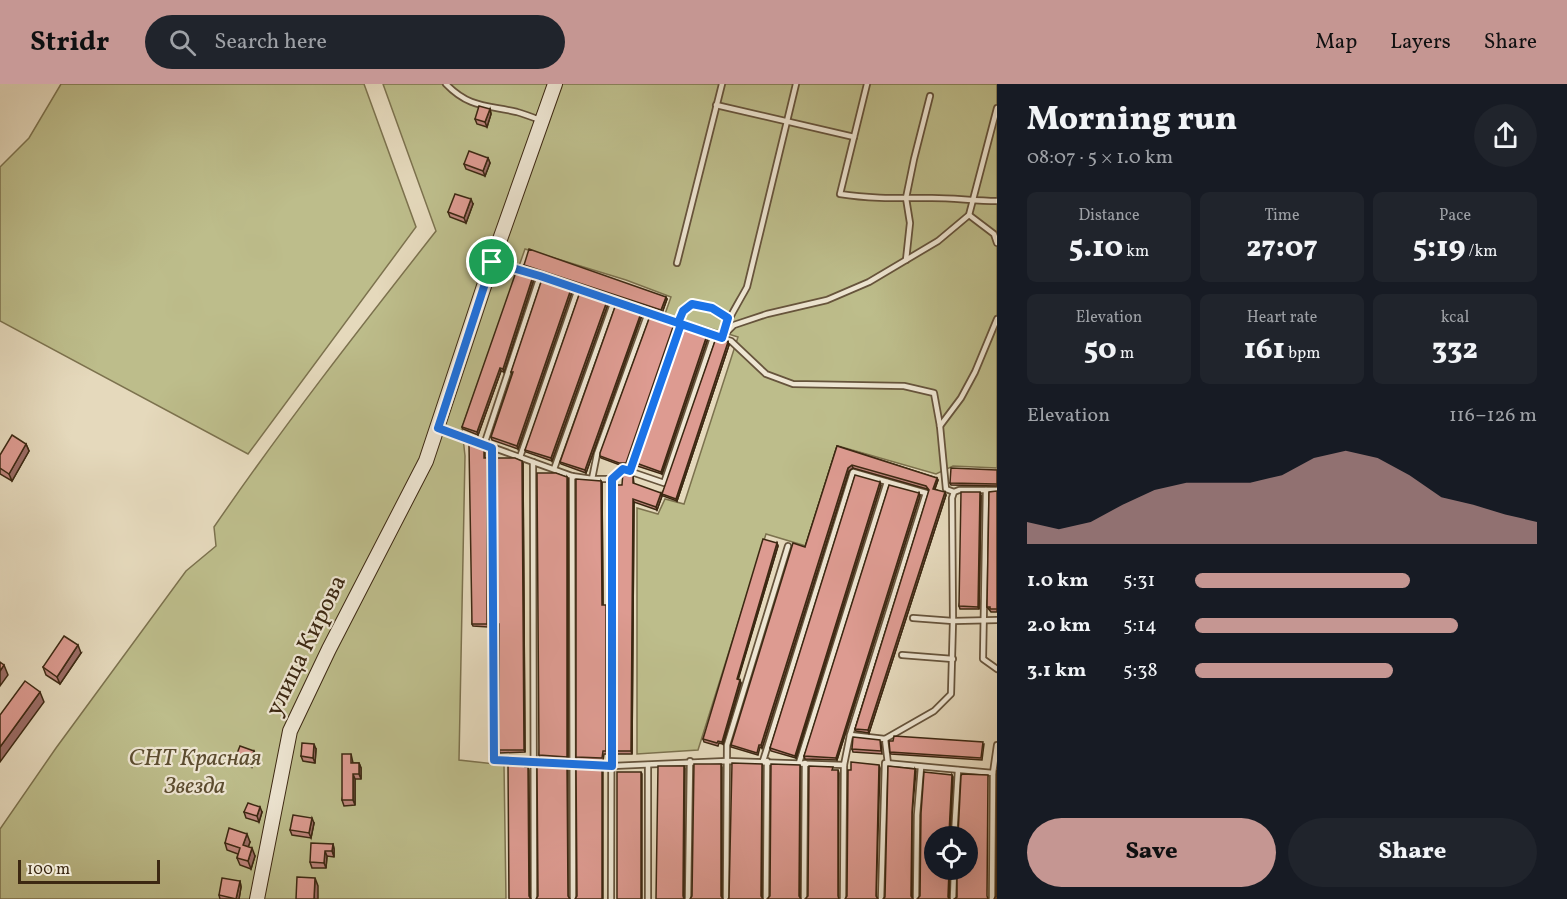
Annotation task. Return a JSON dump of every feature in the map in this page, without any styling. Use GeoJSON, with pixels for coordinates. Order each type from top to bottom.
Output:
{"type":"FeatureCollection","features":[{"type":"Feature","properties":{"kind":"street","name":"улица Кирова"},"geometry":{"type":"LineString","coordinates":[[257,899],[290,731],[328,649],[426,461],[492,262],[555,84]]}},
{"type":"Feature","properties":{"kind":"lane"},"geometry":{"type":"LineString","coordinates":[[446,84],[457,96],[485,108],[517,112],[542,121]]}},
{"type":"Feature","properties":{"kind":"lane"},"geometry":{"type":"LineString","coordinates":[[677,263],[722,84]]}},
{"type":"Feature","properties":{"kind":"lane"},"geometry":{"type":"LineString","coordinates":[[722,338],[728,318],[747,287],[796,84]]}},
{"type":"Feature","properties":{"kind":"lane"},"geometry":{"type":"LineString","coordinates":[[867,84],[840,194],[861,197],[997,201]]}},
{"type":"Feature","properties":{"kind":"lane"},"geometry":{"type":"LineString","coordinates":[[906,260],[910,224],[906,198],[930,96]]}},
{"type":"Feature","properties":{"kind":"lane"},"geometry":{"type":"LineString","coordinates":[[716,105],[854,136]]}},
{"type":"Feature","properties":{"kind":"lane"},"geometry":{"type":"LineString","coordinates":[[722,338],[734,326],[767,314],[828,300],[869,282],[938,241],[969,215],[997,108]]}},
{"type":"Feature","properties":{"kind":"lane"},"geometry":{"type":"LineString","coordinates":[[969,215],[994,234],[997,243]]}},
{"type":"Feature","properties":{"kind":"lane"},"geometry":{"type":"LineString","coordinates":[[492,262],[731,341],[766,374],[793,384],[904,386],[934,393],[940,426],[946,489],[954,492],[997,490]]}},
{"type":"Feature","properties":{"kind":"lane"},"geometry":{"type":"LineString","coordinates":[[484,445],[540,276]]}},
{"type":"Feature","properties":{"kind":"lane"},"geometry":{"type":"LineString","coordinates":[[520,457],[578,289]]}},
{"type":"Feature","properties":{"kind":"lane"},"geometry":{"type":"LineString","coordinates":[[555,469],[614,301]]}},
{"type":"Feature","properties":{"kind":"lane"},"geometry":{"type":"LineString","coordinates":[[630,471],[683,311],[692,304],[712,308],[728,318]]}},
{"type":"Feature","properties":{"kind":"lane"},"geometry":{"type":"LineString","coordinates":[[592,479],[597,454],[648,313]]}},
{"type":"Feature","properties":{"kind":"lane"},"geometry":{"type":"LineString","coordinates":[[940,426],[961,398],[975,372],[997,319]]}},
{"type":"Feature","properties":{"kind":"lane"},"geometry":{"type":"LineString","coordinates":[[438,428],[572,476],[612,479],[623,469],[664,483],[714,335]]}},
{"type":"Feature","properties":{"kind":"lane"},"geometry":{"type":"LineString","coordinates":[[492,448],[494,760],[612,766],[690,761],[765,761],[844,765]]}},
{"type":"Feature","properties":{"kind":"lane"},"geometry":{"type":"LineString","coordinates":[[534,462],[534,899]]}},
{"type":"Feature","properties":{"kind":"lane"},"geometry":{"type":"LineString","coordinates":[[766,899],[765,761],[853,472],[926,494],[850,735],[844,765],[843,899]]}},
{"type":"Feature","properties":{"kind":"lane"},"geometry":{"type":"LineString","coordinates":[[572,476],[573,899]]}},
{"type":"Feature","properties":{"kind":"lane"},"geometry":{"type":"LineString","coordinates":[[611,899],[612,479]]}},
{"type":"Feature","properties":{"kind":"lane"},"geometry":{"type":"LineString","coordinates":[[799,763],[887,482]]}},
{"type":"Feature","properties":{"kind":"lane"},"geometry":{"type":"LineString","coordinates":[[986,490],[983,659],[997,669]]}},
{"type":"Feature","properties":{"kind":"lane"},"geometry":{"type":"LineString","coordinates":[[850,735],[885,739],[934,711],[951,694],[953,658],[952,498],[954,492]]}},
{"type":"Feature","properties":{"kind":"lane"},"geometry":{"type":"LineString","coordinates":[[726,899],[727,745],[788,546]]}},
{"type":"Feature","properties":{"kind":"lane"},"geometry":{"type":"LineString","coordinates":[[913,618],[953,621],[997,620]]}},
{"type":"Feature","properties":{"kind":"lane"},"geometry":{"type":"LineString","coordinates":[[902,655],[953,658]]}},
{"type":"Feature","properties":{"kind":"lane"},"geometry":{"type":"LineString","coordinates":[[885,739],[888,764]]}},
{"type":"Feature","properties":{"kind":"lane"},"geometry":{"type":"LineString","coordinates":[[992,899],[993,773],[997,745]]}},
{"type":"Feature","properties":{"kind":"lane"},"geometry":{"type":"LineString","coordinates":[[688,899],[690,761]]}},
{"type":"Feature","properties":{"kind":"lane"},"geometry":{"type":"LineString","coordinates":[[804,899],[806,763]]}},
{"type":"Feature","properties":{"kind":"lane"},"geometry":{"type":"LineString","coordinates":[[881,899],[885,763],[993,773]]}},
{"type":"Feature","properties":{"kind":"lane"},"geometry":{"type":"LineString","coordinates":[[648,765],[648,899]]}},
{"type":"Feature","properties":{"kind":"lane"},"geometry":{"type":"LineString","coordinates":[[916,899],[917,815],[921,767]]}},
{"type":"Feature","properties":{"kind":"lane"},"geometry":{"type":"LineString","coordinates":[[955,826],[958,770]]}},
{"type":"Feature","properties":{"kind":"lane"},"geometry":{"type":"LineString","coordinates":[[953,899],[954,880]]}},
{"type":"Feature","properties":{"kind":"green space"},"geometry":{"type":"Polygon","coordinates":[[[61,84],[364,84],[416,227],[248,454],[0,321],[0,167],[29,138],[61,84]]]}},
{"type":"Feature","properties":{"kind":"green space","name":"СНТ Красная Звезда"},"geometry":{"type":"Polygon","coordinates":[[[383,84],[997,84],[997,468],[953,466],[936,474],[838,446],[806,546],[766,534],[698,750],[637,754],[637,508],[658,514],[665,499],[684,504],[738,337],[665,314],[671,297],[626,280],[525,249],[462,428],[465,456],[459,760],[504,765],[506,899],[0,899],[0,829],[56,748],[186,571],[216,546],[214,527],[323,377],[436,231],[383,84]]]}},
{"type":"Feature","properties":{"kind":"building"},"geometry":{"type":"Polygon","coordinates":[[[479,106],[490,109],[485,122],[475,119],[479,106]]]}},
{"type":"Feature","properties":{"kind":"building"},"geometry":{"type":"Polygon","coordinates":[[[469,151],[488,158],[483,171],[464,164],[469,151]]]}},
{"type":"Feature","properties":{"kind":"building"},"geometry":{"type":"Polygon","coordinates":[[[455,194],[471,199],[464,218],[448,212],[455,194]]]}},
{"type":"Feature","properties":{"kind":"building"},"geometry":{"type":"Polygon","coordinates":[[[529,249],[666,297],[661,310],[524,265],[529,249]]]}},
{"type":"Feature","properties":{"kind":"building"},"geometry":{"type":"Polygon","coordinates":[[[516,272],[533,276],[503,369],[500,368],[477,432],[462,427],[516,272]]]}},
{"type":"Feature","properties":{"kind":"building"},"geometry":{"type":"Polygon","coordinates":[[[542,279],[571,289],[517,446],[491,437],[542,279]]]}},
{"type":"Feature","properties":{"kind":"building"},"geometry":{"type":"Polygon","coordinates":[[[580,292],[607,301],[551,458],[525,450],[580,292]]]}},
{"type":"Feature","properties":{"kind":"building"},"geometry":{"type":"Polygon","coordinates":[[[616,304],[641,313],[585,470],[560,462],[616,304]]]}},
{"type":"Feature","properties":{"kind":"building"},"geometry":{"type":"Polygon","coordinates":[[[650,316],[674,324],[626,463],[619,463],[600,456],[600,453],[650,316]]]}},
{"type":"Feature","properties":{"kind":"building"},"geometry":{"type":"Polygon","coordinates":[[[683,327],[707,335],[661,472],[636,463],[683,327]]]}},
{"type":"Feature","properties":{"kind":"building"},"geometry":{"type":"Polygon","coordinates":[[[716,338],[728,342],[676,499],[662,494],[716,338]]]}},
{"type":"Feature","properties":{"kind":"building"},"geometry":{"type":"Polygon","coordinates":[[[12,435],[26,444],[9,474],[0,468],[0,455],[12,435]]]}},
{"type":"Feature","properties":{"kind":"building"},"geometry":{"type":"Polygon","coordinates":[[[469,445],[484,447],[484,458],[487,458],[487,624],[472,624],[469,445]]]}},
{"type":"Feature","properties":{"kind":"building"},"geometry":{"type":"Polygon","coordinates":[[[837,446],[937,478],[933,489],[945,492],[868,730],[855,729],[929,490],[926,486],[852,465],[848,468],[757,753],[731,745],[793,543],[805,547],[837,446]]]}},
{"type":"Feature","properties":{"kind":"building"},"geometry":{"type":"Polygon","coordinates":[[[496,458],[515,458],[522,461],[524,750],[499,750],[496,458]]]}},
{"type":"Feature","properties":{"kind":"building"},"geometry":{"type":"Polygon","coordinates":[[[951,468],[997,470],[997,484],[950,483],[951,468]]]}},
{"type":"Feature","properties":{"kind":"building"},"geometry":{"type":"Polygon","coordinates":[[[623,472],[633,475],[633,483],[661,493],[656,507],[633,499],[631,751],[615,751],[617,485],[622,485],[623,472]]]}},
{"type":"Feature","properties":{"kind":"building"},"geometry":{"type":"Polygon","coordinates":[[[537,473],[556,473],[567,477],[567,757],[539,755],[537,473]]]}},
{"type":"Feature","properties":{"kind":"building"},"geometry":{"type":"Polygon","coordinates":[[[855,475],[880,482],[795,756],[770,748],[855,475]]]}},
{"type":"Feature","properties":{"kind":"building"},"geometry":{"type":"Polygon","coordinates":[[[576,479],[601,481],[602,605],[606,605],[606,751],[603,751],[602,758],[576,757],[576,479]]]}},
{"type":"Feature","properties":{"kind":"building"},"geometry":{"type":"Polygon","coordinates":[[[889,485],[919,493],[836,758],[804,756],[889,485]]]}},
{"type":"Feature","properties":{"kind":"building"},"geometry":{"type":"Polygon","coordinates":[[[997,491],[997,609],[990,609],[987,607],[989,492],[997,491]]]}},
{"type":"Feature","properties":{"kind":"building"},"geometry":{"type":"Polygon","coordinates":[[[961,492],[980,492],[978,607],[959,606],[961,492]]]}},
{"type":"Feature","properties":{"kind":"building"},"geometry":{"type":"Polygon","coordinates":[[[763,539],[777,543],[737,679],[740,680],[722,742],[717,743],[703,739],[763,539]]]}},
{"type":"Feature","properties":{"kind":"building"},"geometry":{"type":"Polygon","coordinates":[[[64,636],[78,645],[57,677],[43,667],[64,636]]]}},
{"type":"Feature","properties":{"kind":"building"},"geometry":{"type":"Polygon","coordinates":[[[25,681],[40,692],[0,747],[0,715],[25,681]]]}},
{"type":"Feature","properties":{"kind":"building"},"geometry":{"type":"Polygon","coordinates":[[[894,736],[983,742],[981,758],[890,752],[889,741],[893,741],[894,736]]]}},
{"type":"Feature","properties":{"kind":"building"},"geometry":{"type":"Polygon","coordinates":[[[853,737],[880,740],[881,751],[852,749],[853,737]]]}},
{"type":"Feature","properties":{"kind":"building"},"geometry":{"type":"Polygon","coordinates":[[[302,743],[314,744],[313,758],[301,756],[302,743]]]}},
{"type":"Feature","properties":{"kind":"building"},"geometry":{"type":"Polygon","coordinates":[[[240,746],[254,751],[250,762],[236,756],[240,746]]]}},
{"type":"Feature","properties":{"kind":"building"},"geometry":{"type":"Polygon","coordinates":[[[342,754],[351,754],[351,763],[359,763],[359,774],[353,774],[353,800],[342,800],[342,754]]]}},
{"type":"Feature","properties":{"kind":"building"},"geometry":{"type":"Polygon","coordinates":[[[851,762],[879,765],[876,896],[878,899],[845,899],[847,896],[848,770],[851,770],[851,762]]]}},
{"type":"Feature","properties":{"kind":"building"},"geometry":{"type":"Polygon","coordinates":[[[732,763],[762,764],[761,896],[763,899],[728,899],[732,763]]]}},
{"type":"Feature","properties":{"kind":"building"},"geometry":{"type":"Polygon","coordinates":[[[508,764],[525,764],[525,767],[528,767],[529,896],[531,899],[509,899],[508,764]]]}},
{"type":"Feature","properties":{"kind":"building"},"geometry":{"type":"Polygon","coordinates":[[[539,764],[567,766],[568,896],[570,899],[536,899],[538,896],[537,767],[539,764]]]}},
{"type":"Feature","properties":{"kind":"building"},"geometry":{"type":"Polygon","coordinates":[[[694,764],[721,764],[721,896],[723,899],[690,899],[692,896],[694,764]]]}},
{"type":"Feature","properties":{"kind":"building"},"geometry":{"type":"Polygon","coordinates":[[[771,764],[800,765],[799,896],[801,899],[767,899],[770,896],[771,764]]]}},
{"type":"Feature","properties":{"kind":"building"},"geometry":{"type":"Polygon","coordinates":[[[576,766],[602,767],[602,899],[575,899],[577,896],[576,766]]]}},
{"type":"Feature","properties":{"kind":"building"},"geometry":{"type":"Polygon","coordinates":[[[658,766],[684,766],[684,899],[656,899],[658,766]]]}},
{"type":"Feature","properties":{"kind":"building"},"geometry":{"type":"Polygon","coordinates":[[[809,766],[833,767],[832,770],[838,770],[839,899],[805,899],[808,896],[809,766]]]}},
{"type":"Feature","properties":{"kind":"building"},"geometry":{"type":"Polygon","coordinates":[[[888,766],[915,769],[912,812],[911,896],[913,899],[883,899],[885,897],[888,766]]]}},
{"type":"Feature","properties":{"kind":"building"},"geometry":{"type":"Polygon","coordinates":[[[997,770],[997,899],[994,899],[996,896],[997,770]]]}},
{"type":"Feature","properties":{"kind":"building"},"geometry":{"type":"Polygon","coordinates":[[[617,772],[641,772],[641,899],[617,899],[617,772]]]}},
{"type":"Feature","properties":{"kind":"building"},"geometry":{"type":"Polygon","coordinates":[[[924,772],[952,775],[949,826],[924,826],[924,880],[949,880],[948,897],[950,899],[917,899],[920,896],[924,772]]]}},
{"type":"Feature","properties":{"kind":"building"},"geometry":{"type":"Polygon","coordinates":[[[962,774],[988,775],[988,899],[954,899],[957,897],[957,880],[978,880],[978,826],[958,826],[962,774]]]}},
{"type":"Feature","properties":{"kind":"building"},"geometry":{"type":"Polygon","coordinates":[[[248,803],[260,807],[257,816],[244,812],[248,803]]]}},
{"type":"Feature","properties":{"kind":"building"},"geometry":{"type":"Polygon","coordinates":[[[293,815],[312,818],[309,833],[290,830],[293,815]]]}},
{"type":"Feature","properties":{"kind":"building"},"geometry":{"type":"Polygon","coordinates":[[[229,828],[247,834],[243,845],[252,848],[248,861],[237,858],[240,848],[225,843],[229,828]]]}},
{"type":"Feature","properties":{"kind":"building"},"geometry":{"type":"Polygon","coordinates":[[[311,843],[333,844],[332,851],[325,851],[324,863],[310,862],[311,843]]]}},
{"type":"Feature","properties":{"kind":"building"},"geometry":{"type":"Polygon","coordinates":[[[297,877],[315,878],[314,899],[296,899],[297,877]]]}},
{"type":"Feature","properties":{"kind":"building"},"geometry":{"type":"Polygon","coordinates":[[[222,878],[240,881],[236,899],[219,895],[222,878]]]}},
{"type":"Feature","properties":{"kind":"route"},"geometry":{"type":"LineString","coordinates":[[492,262],[678,323],[683,311],[692,304],[712,308],[728,318],[722,338],[681,324],[630,471],[623,469],[612,479],[612,766],[494,760],[492,448],[438,428],[492,262]]}}]}
